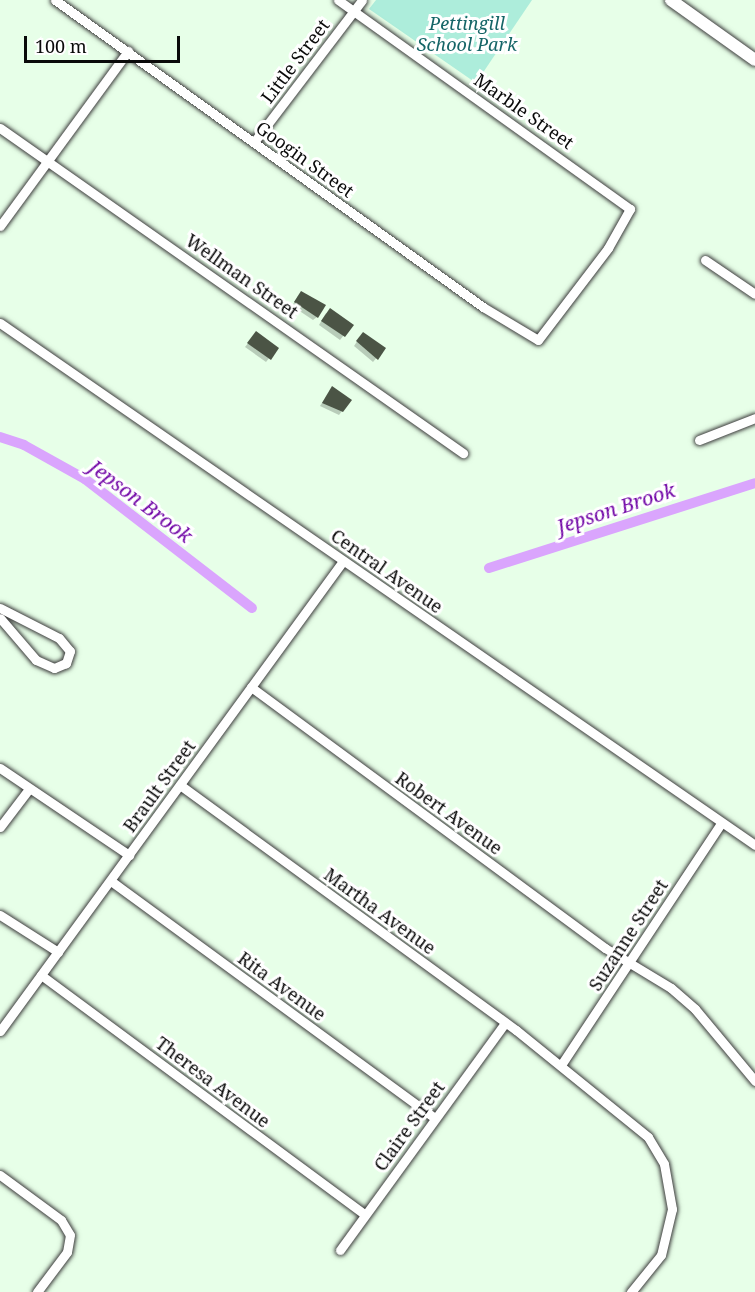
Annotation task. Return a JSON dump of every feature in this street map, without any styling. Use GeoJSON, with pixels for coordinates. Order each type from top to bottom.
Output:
{"type":"FeatureCollection","features":[{"type":"Feature","properties":{"kind":"street","name":"Googin Street"},"geometry":{"type":"LineString","coordinates":[[55,0],[483,307],[538,340]]}},
{"type":"Feature","properties":{"kind":"street","name":"Marble Street"},"geometry":{"type":"LineString","coordinates":[[338,0],[630,209],[608,248],[538,340]]}},
{"type":"Feature","properties":{"kind":"street","name":"Little Street"},"geometry":{"type":"LineString","coordinates":[[254,142],[362,0]]}},
{"type":"Feature","properties":{"kind":"street"},"geometry":{"type":"LineString","coordinates":[[671,0],[755,60]]}},
{"type":"Feature","properties":{"kind":"street"},"geometry":{"type":"LineString","coordinates":[[0,226],[128,51]]}},
{"type":"Feature","properties":{"kind":"street","name":"Wellman Street"},"geometry":{"type":"LineString","coordinates":[[0,128],[463,453]]}},
{"type":"Feature","properties":{"kind":"street"},"geometry":{"type":"LineString","coordinates":[[705,260],[755,294]]}},
{"type":"Feature","properties":{"kind":"street","name":"Central Avenue"},"geometry":{"type":"LineString","coordinates":[[0,323],[755,845]]}},
{"type":"Feature","properties":{"kind":"street"},"geometry":{"type":"LineString","coordinates":[[699,440],[755,418]]}},
{"type":"Feature","properties":{"kind":"street","name":"Brault Street"},"geometry":{"type":"LineString","coordinates":[[0,1031],[343,561]]}},
{"type":"Feature","properties":{"kind":"street"},"geometry":{"type":"LineString","coordinates":[[0,608],[59,638],[70,651],[66,663],[54,668],[36,660],[0,618]]}},
{"type":"Feature","properties":{"kind":"street","name":"Robert Avenue"},"geometry":{"type":"LineString","coordinates":[[251,687],[485,861],[671,988],[695,1010],[755,1081]]}},
{"type":"Feature","properties":{"kind":"street"},"geometry":{"type":"LineString","coordinates":[[0,768],[129,855]]}},
{"type":"Feature","properties":{"kind":"street","name":"Martha Avenue"},"geometry":{"type":"LineString","coordinates":[[180,785],[505,1023],[640,1129],[657,1150],[670,1180],[672,1209],[666,1241],[654,1266],[630,1292]]}},
{"type":"Feature","properties":{"kind":"street"},"geometry":{"type":"LineString","coordinates":[[0,827],[29,789]]}},
{"type":"Feature","properties":{"kind":"street","name":"Suzanne Street"},"geometry":{"type":"LineString","coordinates":[[561,1065],[721,823]]}},
{"type":"Feature","properties":{"kind":"street","name":"Rita Avenue"},"geometry":{"type":"LineString","coordinates":[[111,881],[435,1118]]}},
{"type":"Feature","properties":{"kind":"street"},"geometry":{"type":"LineString","coordinates":[[0,915],[58,952]]}},
{"type":"Feature","properties":{"kind":"street","name":"Theresa Avenue"},"geometry":{"type":"LineString","coordinates":[[41,975],[365,1215]]}},
{"type":"Feature","properties":{"kind":"street","name":"Claire Street"},"geometry":{"type":"LineString","coordinates":[[340,1250],[505,1023]]}},
{"type":"Feature","properties":{"kind":"street"},"geometry":{"type":"LineString","coordinates":[[0,1175],[61,1220],[70,1235],[67,1252],[37,1292]]}},
{"type":"Feature","properties":{"kind":"green space","name":"Pettingill School Park"},"geometry":{"type":"Polygon","coordinates":[[[376,0],[532,0],[476,83],[369,9],[376,0]]]}},
{"type":"Feature","properties":{"kind":"building"},"geometry":{"type":"Polygon","coordinates":[[[301,291],[326,305],[318,318],[294,302],[301,291]]]}},
{"type":"Feature","properties":{"kind":"building"},"geometry":{"type":"Polygon","coordinates":[[[330,308],[354,325],[345,337],[321,321],[330,308]]]}},
{"type":"Feature","properties":{"kind":"building"},"geometry":{"type":"Polygon","coordinates":[[[256,331],[279,348],[271,360],[247,343],[256,331]]]}},
{"type":"Feature","properties":{"kind":"building"},"geometry":{"type":"Polygon","coordinates":[[[363,332],[386,348],[378,360],[356,341],[363,332]]]}},
{"type":"Feature","properties":{"kind":"building"},"geometry":{"type":"Polygon","coordinates":[[[332,386],[352,400],[343,412],[322,403],[332,386]]]}},
{"type":"Feature","properties":{"kind":"waterway","name":"Jepson Brook"},"geometry":{"type":"LineString","coordinates":[[0,437],[24,445],[85,479],[252,608]]}},
{"type":"Feature","properties":{"kind":"waterway","name":"Jepson Brook"},"geometry":{"type":"LineString","coordinates":[[489,568],[755,483]]}}]}
